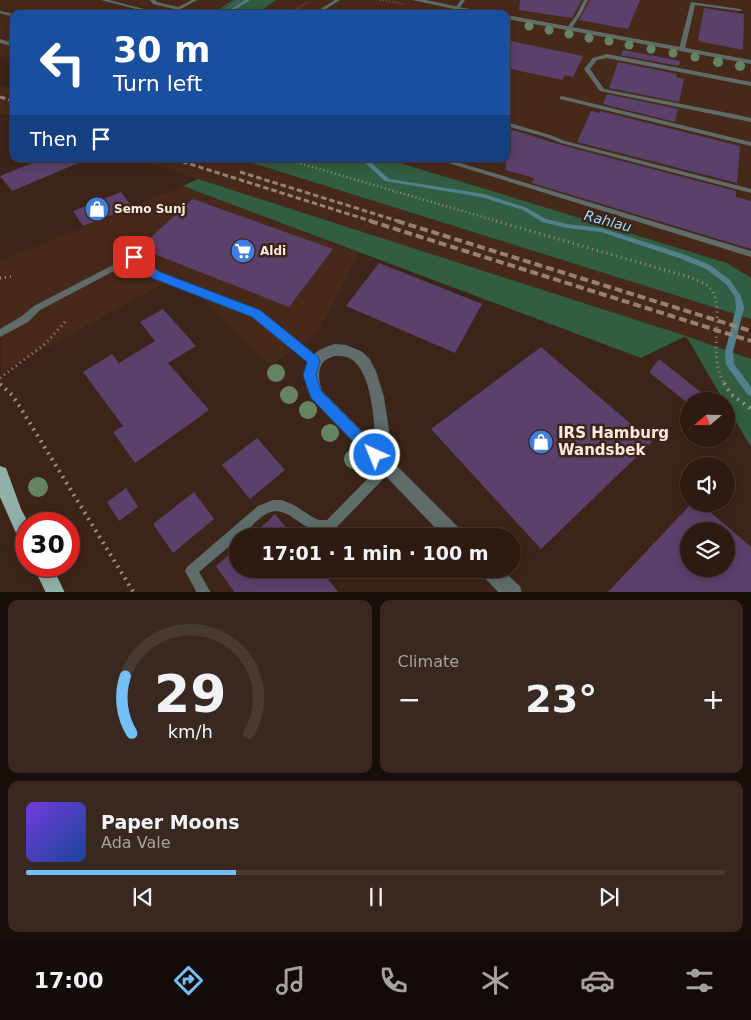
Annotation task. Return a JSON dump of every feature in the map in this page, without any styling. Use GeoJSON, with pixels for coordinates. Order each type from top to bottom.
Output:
{"type":"FeatureCollection","features":[{"type":"Feature","properties":{"kind":"main road"},"geometry":{"type":"LineString","coordinates":[[0,474],[7,508],[15,520]]}},
{"type":"Feature","properties":{"kind":"main road"},"geometry":{"type":"LineString","coordinates":[[48,577],[56,592]]}},
{"type":"Feature","properties":{"kind":"street"},"geometry":{"type":"LineString","coordinates":[[415,0],[468,10]]}},
{"type":"Feature","properties":{"kind":"street"},"geometry":{"type":"LineString","coordinates":[[510,18],[751,62]]}},
{"type":"Feature","properties":{"kind":"street"},"geometry":{"type":"LineString","coordinates":[[387,467],[374,389],[370,373],[364,362],[357,355],[338,350],[328,352],[313,361],[310,375],[316,394],[387,467],[447,528]]}},
{"type":"Feature","properties":{"kind":"street"},"geometry":{"type":"LineString","coordinates":[[498,578],[513,592]]}},
{"type":"Feature","properties":{"kind":"lane"},"geometry":{"type":"LineString","coordinates":[[103,0],[145,10]]}},
{"type":"Feature","properties":{"kind":"lane"},"geometry":{"type":"LineString","coordinates":[[152,0],[155,3],[179,9],[195,0]]}},
{"type":"Feature","properties":{"kind":"lane"},"geometry":{"type":"LineString","coordinates":[[321,10],[338,0]]}},
{"type":"Feature","properties":{"kind":"lane"},"geometry":{"type":"LineString","coordinates":[[457,8],[463,0]]}},
{"type":"Feature","properties":{"kind":"lane"},"geometry":{"type":"LineString","coordinates":[[568,28],[579,14],[586,0]]}},
{"type":"Feature","properties":{"kind":"lane"},"geometry":{"type":"LineString","coordinates":[[682,49],[694,3],[740,10]]}},
{"type":"Feature","properties":{"kind":"lane"},"geometry":{"type":"LineString","coordinates":[[751,84],[607,56],[595,57],[587,69],[602,90],[686,108],[703,108],[751,120]]}},
{"type":"Feature","properties":{"kind":"lane"},"geometry":{"type":"LineString","coordinates":[[562,98],[751,144]]}},
{"type":"Feature","properties":{"kind":"lane"},"geometry":{"type":"LineString","coordinates":[[510,125],[563,142],[751,192]]}},
{"type":"Feature","properties":{"kind":"lane"},"geometry":{"type":"LineString","coordinates":[[452,162],[498,175],[534,189],[751,254]]}},
{"type":"Feature","properties":{"kind":"lane"},"geometry":{"type":"LineString","coordinates":[[0,333],[25,319],[37,308],[134,257],[156,275],[256,314],[313,361]]}},
{"type":"Feature","properties":{"kind":"lane"},"geometry":{"type":"LineString","coordinates":[[205,592],[191,571],[262,510],[271,506],[281,505],[291,508],[314,526],[330,526],[387,467]]}},
{"type":"Feature","properties":{"kind":"path"},"geometry":{"type":"LineString","coordinates":[[224,10],[240,0]]}},
{"type":"Feature","properties":{"kind":"path"},"geometry":{"type":"LineString","coordinates":[[294,10],[312,0]]}},
{"type":"Feature","properties":{"kind":"path"},"geometry":{"type":"LineString","coordinates":[[295,162],[644,264],[704,284],[713,291],[718,300],[714,348],[718,371],[728,390],[751,409]]}},
{"type":"Feature","properties":{"kind":"path"},"geometry":{"type":"LineString","coordinates":[[0,278],[14,276]]}},
{"type":"Feature","properties":{"kind":"path"},"geometry":{"type":"LineString","coordinates":[[0,378],[45,344],[65,322]]}},
{"type":"Feature","properties":{"kind":"path"},"geometry":{"type":"LineString","coordinates":[[0,384],[12,395],[20,407],[134,592]]}},
{"type":"Feature","properties":{"kind":"shaded area"},"geometry":{"type":"Polygon","coordinates":[[[0,0],[233,0],[217,10],[10,10],[10,62],[0,59],[0,0]]]}},
{"type":"Feature","properties":{"kind":"shaded area"},"geometry":{"type":"Polygon","coordinates":[[[276,0],[751,0],[751,278],[727,263],[397,162],[510,162],[510,10],[262,10],[276,0]]]}},
{"type":"Feature","properties":{"kind":"shaded area"},"geometry":{"type":"Polygon","coordinates":[[[0,85],[10,88],[10,117],[0,113],[0,85]]]}},
{"type":"Feature","properties":{"kind":"shaded area"},"geometry":{"type":"Polygon","coordinates":[[[145,162],[250,162],[751,319],[751,359],[145,162]]]}},
{"type":"Feature","properties":{"kind":"shaded area"},"geometry":{"type":"Polygon","coordinates":[[[183,186],[359,253],[319,331],[270,366],[179,275],[1,373],[0,261],[183,186]]]}},
{"type":"Feature","properties":{"kind":"green space"},"geometry":{"type":"Polygon","coordinates":[[[233,0],[276,0],[262,10],[217,10],[233,0]]]}},
{"type":"Feature","properties":{"kind":"green space"},"geometry":{"type":"Polygon","coordinates":[[[250,162],[397,162],[727,263],[751,278],[751,319],[250,162]]]}},
{"type":"Feature","properties":{"kind":"green space"},"geometry":{"type":"Polygon","coordinates":[[[198,179],[686,336],[641,358],[183,186],[198,179]]]}},
{"type":"Feature","properties":{"kind":"green space"},"geometry":{"type":"Polygon","coordinates":[[[686,336],[751,359],[751,447],[735,420],[735,392],[719,392],[686,336]]]}},
{"type":"Feature","properties":{"kind":"building"},"geometry":{"type":"Polygon","coordinates":[[[520,0],[582,0],[572,18],[519,10],[520,0]]]}},
{"type":"Feature","properties":{"kind":"building"},"geometry":{"type":"Polygon","coordinates":[[[590,0],[640,0],[628,29],[579,20],[590,0]]]}},
{"type":"Feature","properties":{"kind":"building"},"geometry":{"type":"Polygon","coordinates":[[[704,8],[744,14],[743,50],[698,41],[704,8]]]}},
{"type":"Feature","properties":{"kind":"building"},"geometry":{"type":"Polygon","coordinates":[[[510,41],[583,56],[573,77],[565,75],[562,80],[510,69],[510,41]]]}},
{"type":"Feature","properties":{"kind":"building"},"geometry":{"type":"Polygon","coordinates":[[[623,50],[680,61],[679,66],[621,55],[623,50]]]}},
{"type":"Feature","properties":{"kind":"building"},"geometry":{"type":"Polygon","coordinates":[[[618,62],[677,74],[676,77],[684,79],[679,102],[609,88],[618,62]]]}},
{"type":"Feature","properties":{"kind":"building"},"geometry":{"type":"Polygon","coordinates":[[[607,94],[678,109],[675,122],[603,104],[607,94]]]}},
{"type":"Feature","properties":{"kind":"building"},"geometry":{"type":"Polygon","coordinates":[[[591,111],[600,113],[600,111],[740,146],[737,183],[577,142],[591,111]]]}},
{"type":"Feature","properties":{"kind":"building"},"geometry":{"type":"Polygon","coordinates":[[[510,129],[561,145],[736,191],[736,197],[751,201],[751,249],[532,183],[534,178],[506,170],[506,162],[510,162],[510,129]]]}},
{"type":"Feature","properties":{"kind":"building"},"geometry":{"type":"Polygon","coordinates":[[[35,162],[81,162],[12,191],[0,176],[35,162]]]}},
{"type":"Feature","properties":{"kind":"building"},"geometry":{"type":"Polygon","coordinates":[[[121,192],[132,207],[83,226],[73,211],[121,192]]]}},
{"type":"Feature","properties":{"kind":"building","name":"Aldi"},"geometry":{"type":"Polygon","coordinates":[[[193,199],[333,249],[289,307],[139,248],[193,199]]]}},
{"type":"Feature","properties":{"kind":"building"},"geometry":{"type":"Polygon","coordinates":[[[379,263],[482,304],[455,353],[346,306],[379,263]]]}},
{"type":"Feature","properties":{"kind":"building"},"geometry":{"type":"Polygon","coordinates":[[[163,309],[196,346],[168,363],[209,410],[135,463],[113,432],[123,426],[83,372],[112,354],[119,363],[155,341],[140,322],[163,309]]]}},
{"type":"Feature","properties":{"kind":"building"},"geometry":{"type":"Polygon","coordinates":[[[541,347],[652,442],[541,549],[431,429],[541,347]]]}},
{"type":"Feature","properties":{"kind":"building"},"geometry":{"type":"Polygon","coordinates":[[[659,359],[701,392],[680,392],[680,397],[649,372],[659,359]]]}},
{"type":"Feature","properties":{"kind":"building"},"geometry":{"type":"Polygon","coordinates":[[[257,438],[285,470],[250,499],[222,465],[257,438]]]}},
{"type":"Feature","properties":{"kind":"building"},"geometry":{"type":"Polygon","coordinates":[[[126,488],[138,507],[119,521],[107,502],[126,488]]]}},
{"type":"Feature","properties":{"kind":"building"},"geometry":{"type":"Polygon","coordinates":[[[194,492],[214,519],[173,553],[153,524],[194,492]]]}},
{"type":"Feature","properties":{"kind":"building"},"geometry":{"type":"Polygon","coordinates":[[[683,512],[710,512],[722,522],[680,522],[680,577],[735,577],[735,533],[751,547],[751,592],[608,592],[683,512]]]}},
{"type":"Feature","properties":{"kind":"building"},"geometry":{"type":"Polygon","coordinates":[[[275,514],[286,528],[260,528],[275,514]]]}},
{"type":"Feature","properties":{"kind":"building"},"geometry":{"type":"Polygon","coordinates":[[[229,555],[229,578],[327,578],[338,592],[234,592],[216,566],[229,555]]]}},
{"type":"Feature","properties":{"kind":"waterway","name":"Rahlau"},"geometry":{"type":"LineString","coordinates":[[232,10],[248,0]]}},
{"type":"Feature","properties":{"kind":"waterway","name":"Rahlau"},"geometry":{"type":"LineString","coordinates":[[367,162],[387,180],[482,195],[525,209],[544,221],[601,230],[681,256],[708,267],[728,282],[738,296],[740,308],[729,352],[730,365],[751,393]]}},
{"type":"Feature","properties":{"kind":"railway"},"geometry":{"type":"LineString","coordinates":[[0,97],[10,100]]}},
{"type":"Feature","properties":{"kind":"railway"},"geometry":{"type":"LineString","coordinates":[[184,162],[374,222]]}},
{"type":"Feature","properties":{"kind":"railway"},"geometry":{"type":"LineString","coordinates":[[240,172],[401,222]]}},
{"type":"Feature","properties":{"kind":"railway"},"geometry":{"type":"LineString","coordinates":[[370,221],[751,341]]}},
{"type":"Feature","properties":{"kind":"railway"},"geometry":{"type":"LineString","coordinates":[[397,221],[751,331]]}},
{"type":"Feature","properties":{"kind":"place","name":"Semo Sunj"},"geometry":{"type":"Point","coordinates":[97,209]}},
{"type":"Feature","properties":{"kind":"place","name":"Aldi"},"geometry":{"type":"Point","coordinates":[243,251]}},
{"type":"Feature","properties":{"kind":"place","name":"IRS Hamburg Wandsbek"},"geometry":{"type":"Point","coordinates":[541,442]}},
{"type":"Feature","properties":{"kind":"route"},"geometry":{"type":"LineString","coordinates":[[134,257],[156,275],[256,314],[313,361],[310,375],[316,394],[375,455]]}}]}
